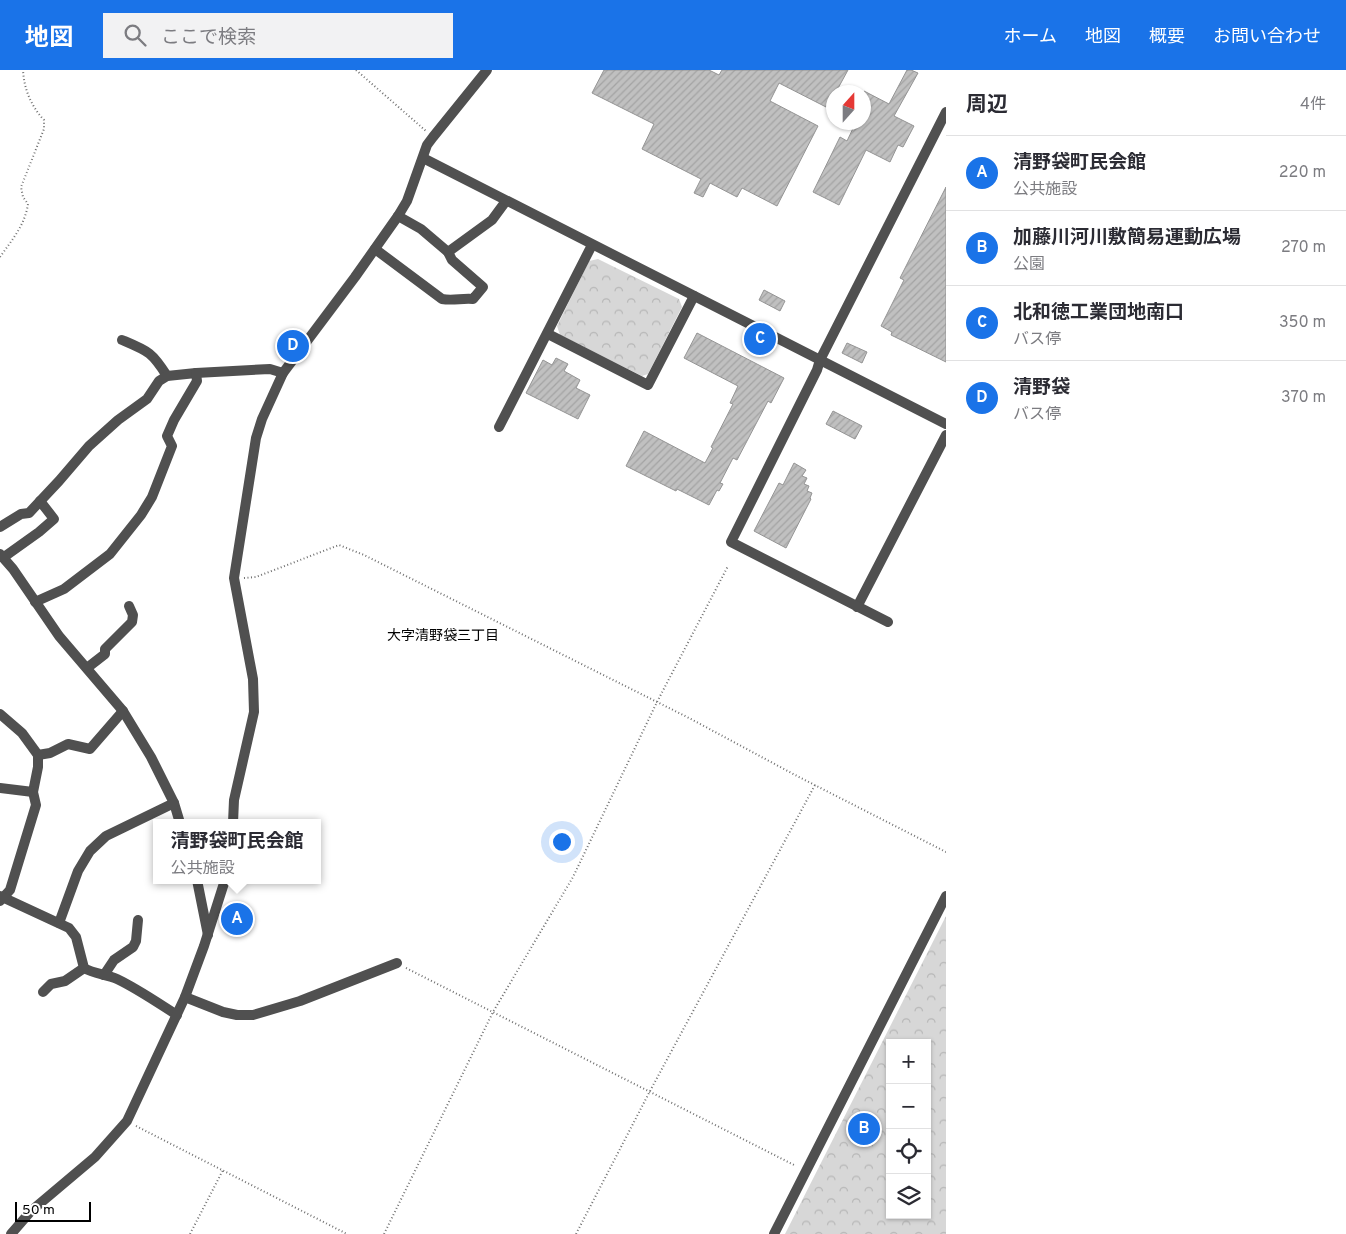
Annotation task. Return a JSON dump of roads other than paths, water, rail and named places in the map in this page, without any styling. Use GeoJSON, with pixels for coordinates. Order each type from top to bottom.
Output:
{"type":"FeatureCollection","features":[{"type":"Feature","properties":{"kind":"street"},"geometry":{"type":"LineString","coordinates":[[233,819],[237,784],[254,712],[253,679],[234,578],[256,438],[262,419],[283,374],[398,216],[407,201],[427,145],[487,70]]}},
{"type":"Feature","properties":{"kind":"street"},"geometry":{"type":"LineString","coordinates":[[888,622],[731,542],[817,370],[820,360],[946,112]]}},
{"type":"Feature","properties":{"kind":"street"},"geometry":{"type":"LineString","coordinates":[[422,158],[946,424]]}},
{"type":"Feature","properties":{"kind":"street"},"geometry":{"type":"LineString","coordinates":[[448,252],[492,220],[506,201]]}},
{"type":"Feature","properties":{"kind":"street"},"geometry":{"type":"LineString","coordinates":[[375,249],[442,298],[454,301],[464,298],[473,299],[483,287],[452,260],[448,252],[421,229],[398,216]]}},
{"type":"Feature","properties":{"kind":"street"},"geometry":{"type":"LineString","coordinates":[[499,427],[592,245]]}},
{"type":"Feature","properties":{"kind":"street"},"geometry":{"type":"LineString","coordinates":[[548,334],[648,385],[694,296]]}},
{"type":"Feature","properties":{"kind":"street"},"geometry":{"type":"LineString","coordinates":[[122,340],[144,349],[156,358],[167,376]]}},
{"type":"Feature","properties":{"kind":"street"},"geometry":{"type":"LineString","coordinates":[[0,527],[21,514],[29,513],[89,446],[118,420],[147,399],[159,381],[167,376],[270,369],[283,374]]}},
{"type":"Feature","properties":{"kind":"street"},"geometry":{"type":"LineString","coordinates":[[35,602],[64,589],[110,554],[141,515],[152,497],[172,446],[167,436],[174,420],[197,381],[196,373]]}},
{"type":"Feature","properties":{"kind":"street"},"geometry":{"type":"LineString","coordinates":[[857,607],[946,435]]}},
{"type":"Feature","properties":{"kind":"street"},"geometry":{"type":"LineString","coordinates":[[40,501],[54,519],[39,532],[2,555],[59,636],[123,711],[151,757],[174,803],[179,819]]}},
{"type":"Feature","properties":{"kind":"street"},"geometry":{"type":"LineString","coordinates":[[87,668],[104,654],[105,649],[132,622],[133,615],[129,606]]}},
{"type":"Feature","properties":{"kind":"street"},"geometry":{"type":"LineString","coordinates":[[38,755],[68,744],[90,749],[123,711]]}},
{"type":"Feature","properties":{"kind":"street"},"geometry":{"type":"LineString","coordinates":[[1,715],[22,733],[38,755],[38,768],[32,792],[36,805],[10,890],[2,898],[69,928],[76,936],[84,968],[91,972],[116,978],[177,1015]]}},
{"type":"Feature","properties":{"kind":"street"},"geometry":{"type":"LineString","coordinates":[[0,788],[32,792]]}},
{"type":"Feature","properties":{"kind":"street"},"geometry":{"type":"LineString","coordinates":[[59,923],[78,871],[90,851],[106,836],[174,803]]}},
{"type":"Feature","properties":{"kind":"street"},"geometry":{"type":"LineString","coordinates":[[198,884],[208,935]]}},
{"type":"Feature","properties":{"kind":"street"},"geometry":{"type":"LineString","coordinates":[[11,1234],[31,1211],[95,1157],[127,1121],[185,997],[208,935],[224,884]]}},
{"type":"Feature","properties":{"kind":"street"},"geometry":{"type":"LineString","coordinates":[[774,1234],[946,896]]}},
{"type":"Feature","properties":{"kind":"street"},"geometry":{"type":"LineString","coordinates":[[104,974],[114,960],[133,947],[136,941],[138,920]]}},
{"type":"Feature","properties":{"kind":"street"},"geometry":{"type":"LineString","coordinates":[[185,997],[223,1012],[237,1015],[253,1015],[300,1001],[397,963]]}},
{"type":"Feature","properties":{"kind":"street"},"geometry":{"type":"LineString","coordinates":[[44,992],[51,984],[65,980],[84,968]]}},
{"type":"Feature","properties":{"kind":"place","name":"北和徳工業団地南口"},"geometry":{"type":"Point","coordinates":[760,339]}},
{"type":"Feature","properties":{"kind":"place","name":"清野袋"},"geometry":{"type":"Point","coordinates":[293,346]}},
{"type":"Feature","properties":{"kind":"place","name":"清野袋町民会館"},"geometry":{"type":"Point","coordinates":[237,919]}},
{"type":"Feature","properties":{"kind":"place","name":"加藤川河川敷簡易運動広場"},"geometry":{"type":"Point","coordinates":[864,1129]}},
{"type":"Feature","properties":{"kind":"district","name":"大字清野袋三丁目"},"geometry":{"type":"Point","coordinates":[443,636]}}]}
